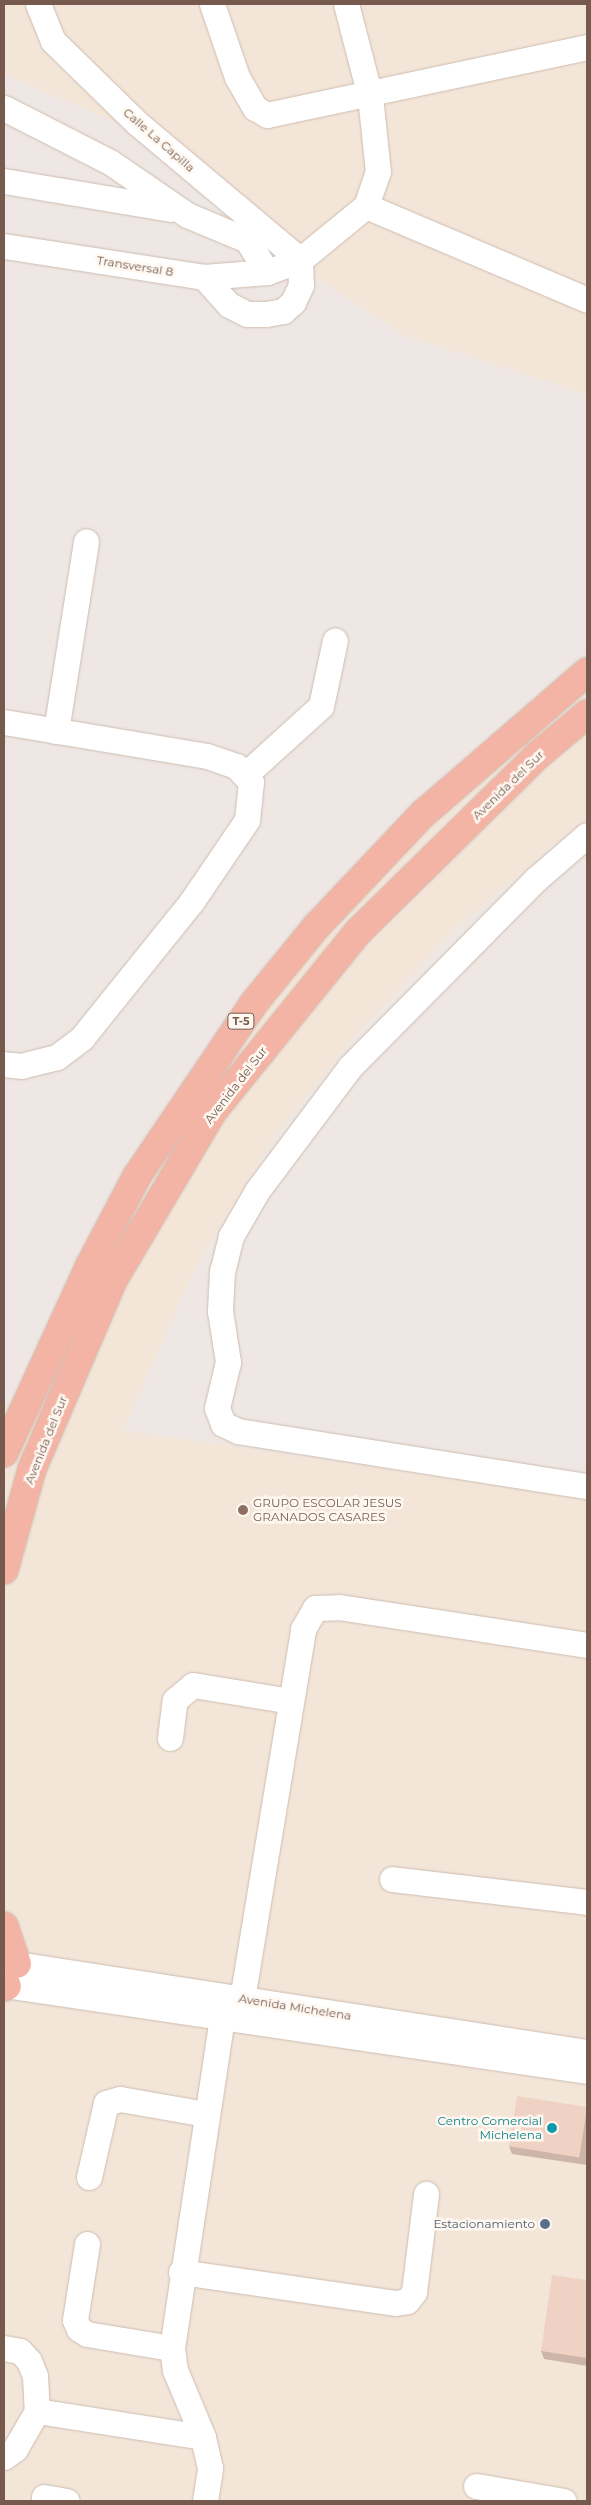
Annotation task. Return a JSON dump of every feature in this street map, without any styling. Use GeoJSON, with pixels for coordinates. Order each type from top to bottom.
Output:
{"type":"FeatureCollection","features":[{"type":"Feature","properties":{"kind":"highway","name":"T-5"},"geometry":{"type":"LineString","coordinates":[[4,1453],[89,1267],[137,1176],[254,1002],[316,927],[423,814],[587,672]]}},
{"type":"Feature","properties":{"kind":"highway","name":"Avenida del Sur"},"geometry":{"type":"LineString","coordinates":[[4,1570],[32,1470],[113,1280],[213,1111],[358,932],[538,754],[587,714]]}},
{"type":"Feature","properties":{"kind":"highway"},"geometry":{"type":"LineString","coordinates":[[4,1926],[7,1977]]}},
{"type":"Feature","properties":{"kind":"street","name":"Calle La Capilla"},"geometry":{"type":"LineString","coordinates":[[38,4],[53,41],[138,123],[300,260]]}},
{"type":"Feature","properties":{"kind":"street"},"geometry":{"type":"LineString","coordinates":[[212,4],[230,61],[259,112],[267,115],[370,96],[587,47]]}},
{"type":"Feature","properties":{"kind":"street"},"geometry":{"type":"LineString","coordinates":[[346,4],[370,96],[378,172],[366,206],[587,300]]}},
{"type":"Feature","properties":{"kind":"street"},"geometry":{"type":"LineString","coordinates":[[4,108],[110,162],[179,211],[247,240],[267,272]]}},
{"type":"Feature","properties":{"kind":"street"},"geometry":{"type":"LineString","coordinates":[[4,181],[179,211]]}},
{"type":"Feature","properties":{"kind":"street","name":"Transversal 8"},"geometry":{"type":"LineString","coordinates":[[4,246],[204,277],[267,272],[300,260],[366,206]]}},
{"type":"Feature","properties":{"kind":"street"},"geometry":{"type":"LineString","coordinates":[[204,277],[229,305],[247,314],[266,314],[283,311],[293,302],[301,285],[300,260]]}},
{"type":"Feature","properties":{"kind":"street"},"geometry":{"type":"LineString","coordinates":[[56,731],[86,541]]}},
{"type":"Feature","properties":{"kind":"street"},"geometry":{"type":"LineString","coordinates":[[246,774],[321,706],[335,640]]}},
{"type":"Feature","properties":{"kind":"street"},"geometry":{"type":"LineString","coordinates":[[4,722],[207,756],[246,774],[251,782],[247,820],[192,901],[82,1038],[57,1057],[22,1066],[4,1064]]}},
{"type":"Feature","properties":{"kind":"street"},"geometry":{"type":"LineString","coordinates":[[587,835],[536,879],[350,1066],[257,1191],[231,1236],[222,1271],[220,1311],[228,1362],[217,1408],[223,1424],[238,1431],[587,1486]]}},
{"type":"Feature","properties":{"kind":"street"},"geometry":{"type":"LineString","coordinates":[[242,1999],[304,1629],[314,1608],[338,1607],[587,1645]]}},
{"type":"Feature","properties":{"kind":"street"},"geometry":{"type":"LineString","coordinates":[[170,1738],[174,1700],[193,1685],[292,1701]]}},
{"type":"Feature","properties":{"kind":"street"},"geometry":{"type":"LineString","coordinates":[[392,1879],[587,1902]]}},
{"type":"Feature","properties":{"kind":"street","name":"Avenida Michelena"},"geometry":{"type":"LineString","coordinates":[[7,1977],[242,1999],[587,2052]]}},
{"type":"Feature","properties":{"kind":"street","name":"Avenida Michelena"},"geometry":{"type":"LineString","coordinates":[[7,1977],[222,2017],[587,2071]]}},
{"type":"Feature","properties":{"kind":"street"},"geometry":{"type":"LineString","coordinates":[[205,2501],[210,2468],[203,2437],[175,2370],[172,2348],[181,2272],[222,2017]]}},
{"type":"Feature","properties":{"kind":"street"},"geometry":{"type":"LineString","coordinates":[[89,2177],[106,2103],[120,2099],[206,2114]]}},
{"type":"Feature","properties":{"kind":"street"},"geometry":{"type":"LineString","coordinates":[[181,2272],[395,2303],[407,2301],[414,2292],[426,2194]]}},
{"type":"Feature","properties":{"kind":"street"},"geometry":{"type":"LineString","coordinates":[[87,2244],[75,2320],[79,2329],[87,2334],[172,2348]]}},
{"type":"Feature","properties":{"kind":"street"},"geometry":{"type":"LineString","coordinates":[[4,2348],[20,2351],[29,2361],[35,2376],[37,2411],[15,2449],[4,2457]]}},
{"type":"Feature","properties":{"kind":"street"},"geometry":{"type":"LineString","coordinates":[[37,2411],[203,2437]]}},
{"type":"Feature","properties":{"kind":"street"},"geometry":{"type":"LineString","coordinates":[[476,2486],[564,2501]]}},
{"type":"Feature","properties":{"kind":"shaded area"},"geometry":{"type":"Polygon","coordinates":[[[4,4],[587,4],[587,2501],[4,2501],[4,4]]]}},
{"type":"Feature","properties":{"kind":"shaded area"},"geometry":{"type":"Polygon","coordinates":[[[4,75],[134,129],[292,262],[405,336],[587,394],[587,676],[316,927],[89,1267],[4,1434],[4,75]]]}},
{"type":"Feature","properties":{"kind":"shaded area"},"geometry":{"type":"Polygon","coordinates":[[[587,817],[587,1499],[123,1430],[198,1262],[277,1133],[364,1025],[459,925],[587,817]]]}},
{"type":"Feature","properties":{"kind":"building","name":"Centro Comercial Michelena"},"geometry":{"type":"Polygon","coordinates":[[[517,2096],[587,2107],[579,2157],[509,2146],[517,2096]]]}},
{"type":"Feature","properties":{"kind":"building"},"geometry":{"type":"Polygon","coordinates":[[[552,2275],[587,2280],[587,2358],[541,2351],[552,2275]]]}},
{"type":"Feature","properties":{"kind":"place","name":"GRUPO ESCOLAR JESUS GRANADOS CASARES"},"geometry":{"type":"Point","coordinates":[243,1510]}},
{"type":"Feature","properties":{"kind":"place","name":"Centro Comercial Michelena"},"geometry":{"type":"Point","coordinates":[552,2128]}},
{"type":"Feature","properties":{"kind":"place","name":"Estacionamiento"},"geometry":{"type":"Point","coordinates":[545,2224]}}]}
